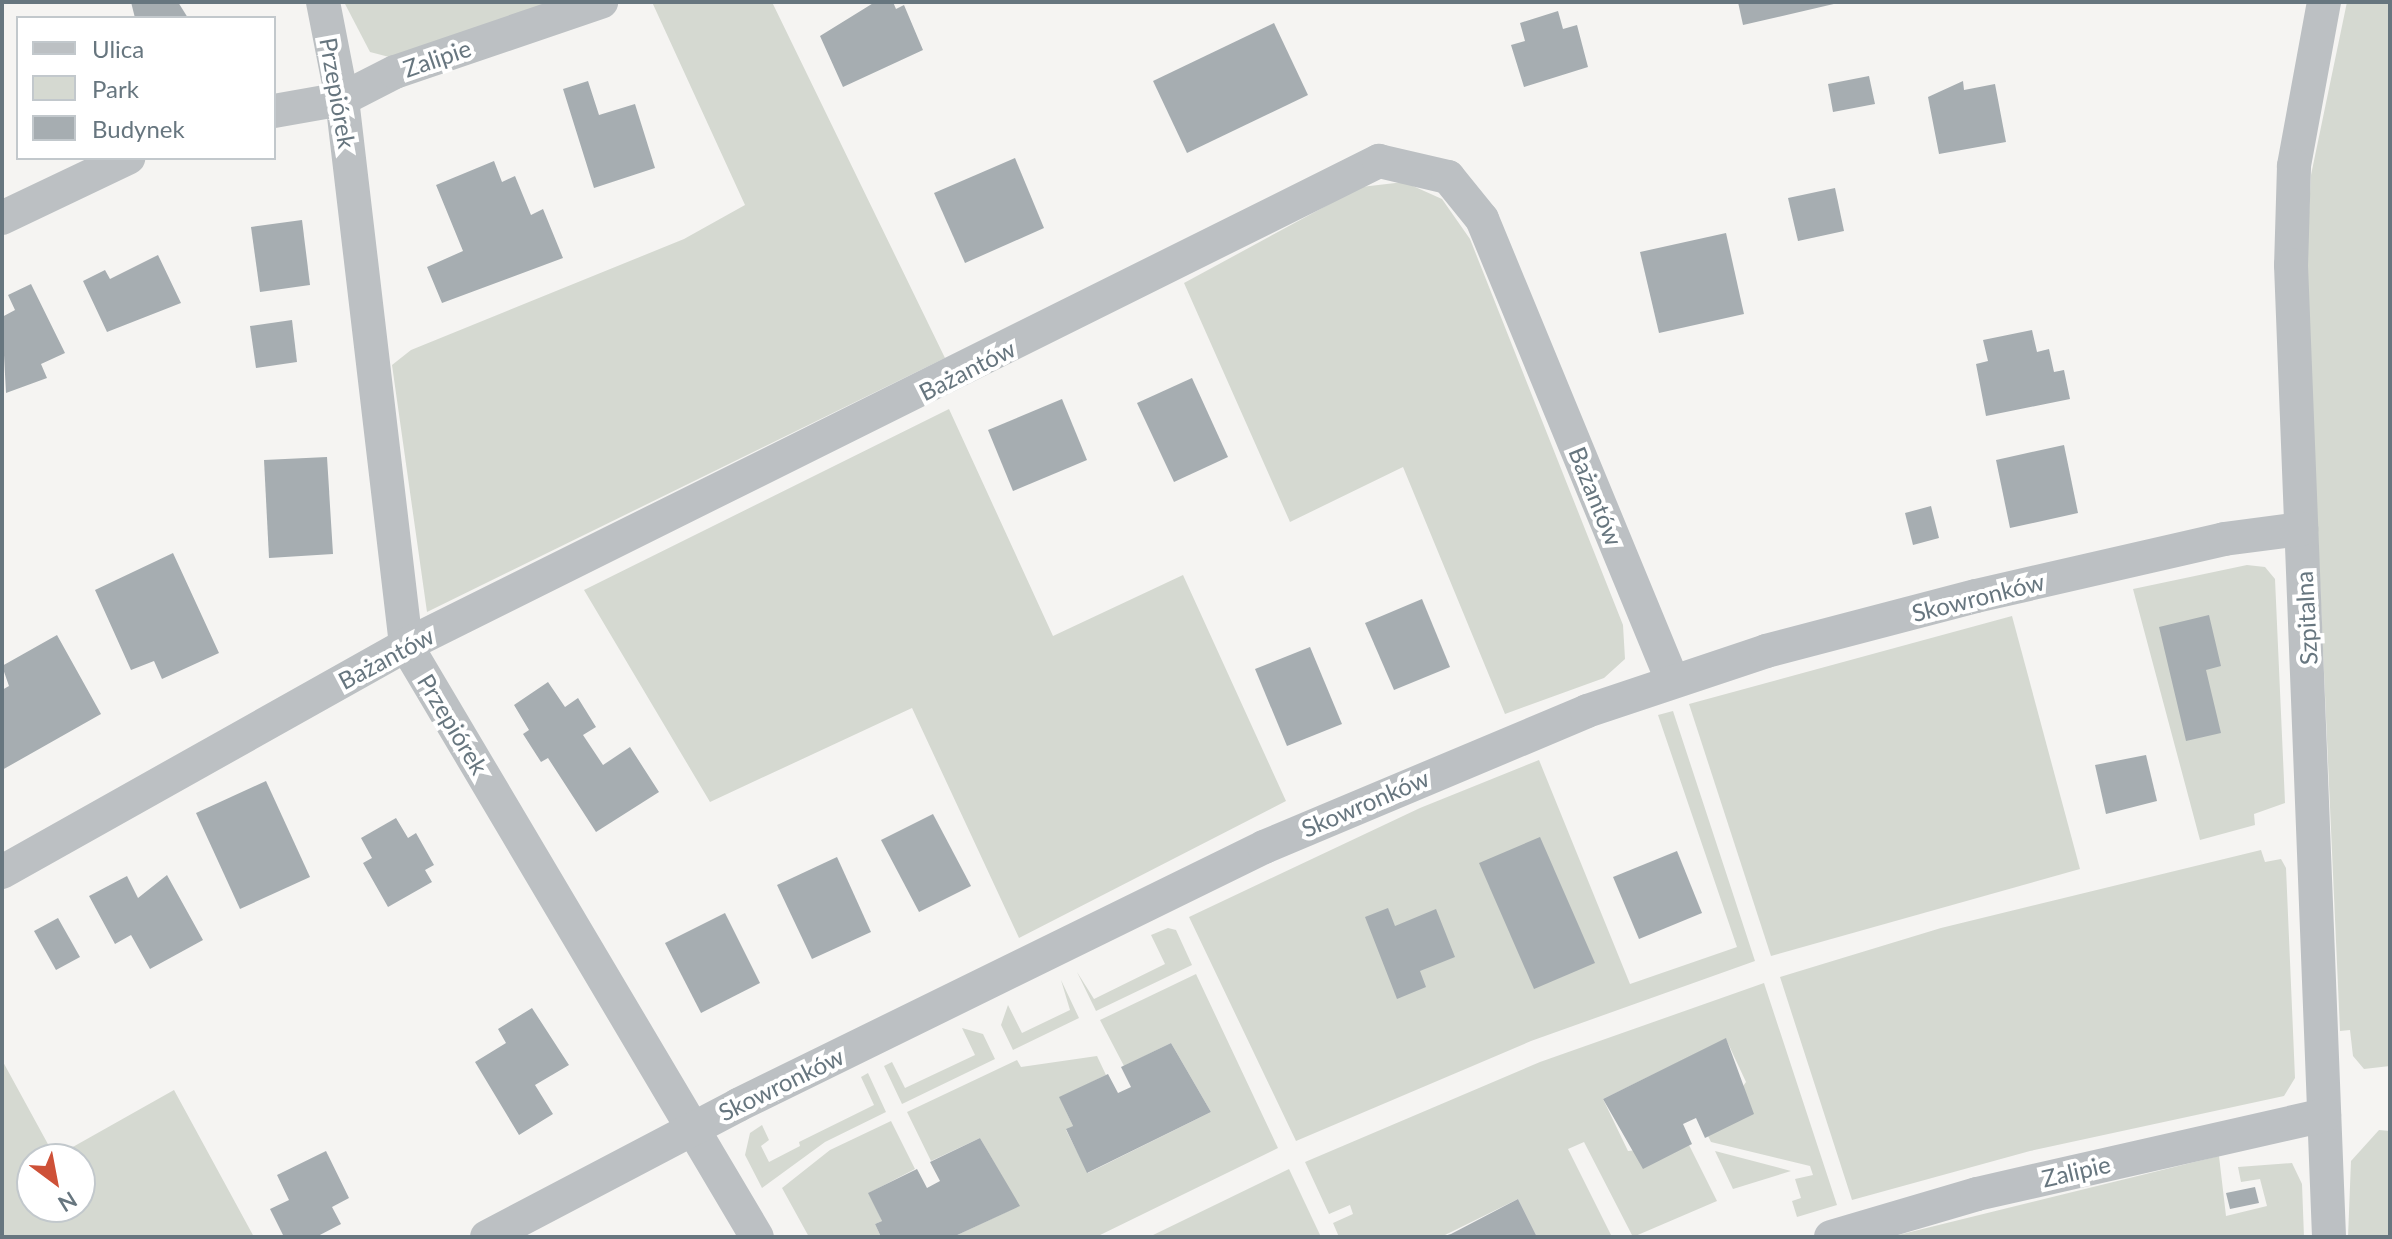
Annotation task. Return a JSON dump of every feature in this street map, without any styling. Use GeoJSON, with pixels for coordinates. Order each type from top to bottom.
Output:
{"type":"FeatureCollection","features":[{"type":"Feature","properties":{"kind":"street","name":"Przepiórek"},"geometry":{"type":"LineString","coordinates":[[323,2],[342,99],[406,645],[696,1126],[757,1237]]}},
{"type":"Feature","properties":{"kind":"street","name":"Zalipie"},"geometry":{"type":"LineString","coordinates":[[276,111],[342,99],[395,72],[601,2]]}},
{"type":"Feature","properties":{"kind":"street","name":"Szpitalna"},"geometry":{"type":"LineString","coordinates":[[2324,2],[2320,51],[2294,166],[2301,529],[2329,1237]]}},
{"type":"Feature","properties":{"kind":"street"},"geometry":{"type":"LineString","coordinates":[[2,218],[124,160]]}},
{"type":"Feature","properties":{"kind":"street","name":"Bażantów"},"geometry":{"type":"LineString","coordinates":[[2,872],[406,645],[949,379],[1352,171],[1391,161],[1448,177],[1482,219],[1672,681]]}},
{"type":"Feature","properties":{"kind":"street","name":"Skowronków"},"geometry":{"type":"LineString","coordinates":[[487,1237],[696,1126],[1264,847],[1672,681],[1976,596],[2224,539],[2301,529]]}},
{"type":"Feature","properties":{"kind":"street","name":"Zalipie"},"geometry":{"type":"LineString","coordinates":[[1831,1237],[1977,1194],[2324,1115]]}},
{"type":"Feature","properties":{"kind":"green space"},"geometry":{"type":"Polygon","coordinates":[[[344,2],[560,2],[393,58],[370,52],[344,2]]]}},
{"type":"Feature","properties":{"kind":"green space"},"geometry":{"type":"Polygon","coordinates":[[[652,2],[772,2],[945,358],[427,612],[392,365],[411,350],[684,239],[745,205],[652,2]]]}},
{"type":"Feature","properties":{"kind":"green space"},"geometry":{"type":"Polygon","coordinates":[[[2347,2],[2390,2],[2390,1066],[2364,1069],[2353,1056],[2350,1030],[2340,1031],[2306,269],[2311,175],[2347,2]]]}},
{"type":"Feature","properties":{"kind":"green space"},"geometry":{"type":"Polygon","coordinates":[[[1404,182],[1442,199],[1470,239],[1623,625],[1625,659],[1604,678],[1505,714],[1403,467],[1290,522],[1184,283],[1361,187],[1404,182]]]}},
{"type":"Feature","properties":{"kind":"green space"},"geometry":{"type":"Polygon","coordinates":[[[949,409],[1053,636],[1183,575],[1286,801],[1019,938],[912,708],[710,802],[584,590],[949,409]]]}},
{"type":"Feature","properties":{"kind":"green space"},"geometry":{"type":"Polygon","coordinates":[[[2247,565],[2265,567],[2275,579],[2285,803],[2254,814],[2255,825],[2200,840],[2133,589],[2247,565]]]}},
{"type":"Feature","properties":{"kind":"green space"},"geometry":{"type":"Polygon","coordinates":[[[2012,616],[2080,869],[1771,956],[1689,704],[2012,616]]]}},
{"type":"Feature","properties":{"kind":"green space"},"geometry":{"type":"Polygon","coordinates":[[[1673,711],[1755,961],[1531,1041],[1296,1141],[1189,917],[1420,808],[1539,760],[1630,984],[1737,947],[1658,715],[1673,711]]]}},
{"type":"Feature","properties":{"kind":"green space"},"geometry":{"type":"Polygon","coordinates":[[[2261,850],[2265,862],[2281,859],[2286,868],[2295,1078],[2284,1096],[2030,1151],[1852,1200],[1780,977],[1941,928],[2261,850]]]}},
{"type":"Feature","properties":{"kind":"green space"},"geometry":{"type":"Polygon","coordinates":[[[1168,928],[1176,930],[1192,965],[1096,1011],[1077,972],[1094,999],[1165,964],[1151,935],[1168,928]]]}},
{"type":"Feature","properties":{"kind":"green space"},"geometry":{"type":"Polygon","coordinates":[[[1196,974],[1278,1148],[1096,1237],[953,1237],[1019,1206],[980,1138],[931,1161],[907,1112],[1017,1060],[1021,1067],[1097,1056],[1106,1075],[1060,1098],[1073,1126],[1066,1130],[1088,1173],[1211,1112],[1171,1043],[1124,1066],[1100,1020],[1196,974]]]}},
{"type":"Feature","properties":{"kind":"green space"},"geometry":{"type":"Polygon","coordinates":[[[1061,980],[1079,1018],[1013,1050],[1001,1025],[1008,1005],[1022,1033],[1070,1010],[1061,980]]]}},
{"type":"Feature","properties":{"kind":"green space"},"geometry":{"type":"Polygon","coordinates":[[[1764,983],[1837,1205],[1797,1217],[1792,1201],[1801,1198],[1795,1179],[1813,1175],[1810,1166],[1711,1142],[1708,1136],[1746,1082],[1726,1039],[1603,1099],[1628,1151],[1689,1145],[1717,1201],[1633,1237],[1584,1142],[1568,1149],[1612,1237],[1537,1237],[1518,1199],[1441,1237],[1339,1237],[1333,1223],[1353,1214],[1350,1205],[1329,1214],[1305,1162],[1540,1062],[1764,983]]]}},
{"type":"Feature","properties":{"kind":"green space"},"geometry":{"type":"Polygon","coordinates":[[[962,1028],[983,1034],[995,1059],[902,1104],[884,1066],[892,1062],[905,1088],[975,1055],[962,1028]]]}},
{"type":"Feature","properties":{"kind":"green space"},"geometry":{"type":"Polygon","coordinates":[[[2,1060],[47,1143],[16,1143],[16,1223],[96,1223],[96,1143],[80,1143],[174,1090],[254,1237],[2,1237],[2,1060]]]}},
{"type":"Feature","properties":{"kind":"green space"},"geometry":{"type":"Polygon","coordinates":[[[868,1073],[886,1112],[825,1142],[762,1188],[745,1155],[750,1133],[762,1125],[769,1140],[761,1146],[769,1162],[800,1146],[799,1142],[874,1105],[861,1077],[868,1073]]]}},
{"type":"Feature","properties":{"kind":"green space"},"geometry":{"type":"Polygon","coordinates":[[[891,1121],[915,1169],[869,1193],[882,1221],[875,1224],[881,1237],[809,1237],[782,1188],[830,1150],[891,1121]]]}},
{"type":"Feature","properties":{"kind":"green space"},"geometry":{"type":"Polygon","coordinates":[[[2379,1130],[2390,1131],[2390,1237],[2348,1237],[2351,1161],[2379,1130]]]}},
{"type":"Feature","properties":{"kind":"green space"},"geometry":{"type":"Polygon","coordinates":[[[1715,1151],[1791,1171],[1733,1189],[1715,1151]]]}},
{"type":"Feature","properties":{"kind":"green space"},"geometry":{"type":"Polygon","coordinates":[[[2219,1156],[2226,1216],[2267,1206],[2260,1179],[2241,1182],[2238,1167],[2292,1163],[2302,1184],[2304,1237],[1890,1237],[2219,1156]]]}},
{"type":"Feature","properties":{"kind":"green space"},"geometry":{"type":"Polygon","coordinates":[[[1289,1169],[1321,1237],[1149,1237],[1289,1169]]]}},
{"type":"Feature","properties":{"kind":"building"},"geometry":{"type":"Polygon","coordinates":[[[131,2],[178,2],[187,16],[134,16],[131,2]]]}},
{"type":"Feature","properties":{"kind":"building"},"geometry":{"type":"Polygon","coordinates":[[[875,2],[893,2],[896,9],[904,5],[923,50],[843,87],[820,36],[875,2]]]}},
{"type":"Feature","properties":{"kind":"building"},"geometry":{"type":"Polygon","coordinates":[[[1738,2],[1838,2],[1838,3],[1743,25],[1738,2]]]}},
{"type":"Feature","properties":{"kind":"building"},"geometry":{"type":"Polygon","coordinates":[[[1558,11],[1563,29],[1577,25],[1588,67],[1524,87],[1511,45],[1525,41],[1520,23],[1558,11]]]}},
{"type":"Feature","properties":{"kind":"building"},"geometry":{"type":"Polygon","coordinates":[[[1274,23],[1308,95],[1187,153],[1153,81],[1274,23]]]}},
{"type":"Feature","properties":{"kind":"building"},"geometry":{"type":"Polygon","coordinates":[[[1869,76],[1875,104],[1833,112],[1828,84],[1869,76]]]}},
{"type":"Feature","properties":{"kind":"building"},"geometry":{"type":"Polygon","coordinates":[[[588,81],[599,115],[635,104],[655,168],[594,188],[563,89],[588,81]]]}},
{"type":"Feature","properties":{"kind":"building"},"geometry":{"type":"Polygon","coordinates":[[[1963,81],[1964,90],[1995,84],[2006,142],[1939,154],[1928,97],[1963,81]]]}},
{"type":"Feature","properties":{"kind":"building"},"geometry":{"type":"Polygon","coordinates":[[[1015,158],[1044,228],[965,263],[934,193],[1015,158]]]}},
{"type":"Feature","properties":{"kind":"building"},"geometry":{"type":"Polygon","coordinates":[[[494,161],[502,182],[515,176],[531,215],[543,209],[563,258],[442,303],[427,267],[463,251],[436,185],[494,161]]]}},
{"type":"Feature","properties":{"kind":"building"},"geometry":{"type":"Polygon","coordinates":[[[1835,188],[1844,231],[1798,241],[1788,198],[1835,188]]]}},
{"type":"Feature","properties":{"kind":"building"},"geometry":{"type":"Polygon","coordinates":[[[302,220],[310,285],[260,292],[251,227],[302,220]]]}},
{"type":"Feature","properties":{"kind":"building"},"geometry":{"type":"Polygon","coordinates":[[[1726,233],[1744,314],[1659,333],[1640,252],[1726,233]]]}},
{"type":"Feature","properties":{"kind":"building"},"geometry":{"type":"Polygon","coordinates":[[[158,255],[181,303],[107,332],[83,281],[105,270],[110,279],[158,255]]]}},
{"type":"Feature","properties":{"kind":"building"},"geometry":{"type":"Polygon","coordinates":[[[31,284],[65,353],[41,364],[47,378],[6,393],[2,317],[15,310],[8,295],[31,284]]]}},
{"type":"Feature","properties":{"kind":"building"},"geometry":{"type":"Polygon","coordinates":[[[292,320],[297,362],[256,368],[250,326],[292,320]]]}},
{"type":"Feature","properties":{"kind":"building"},"geometry":{"type":"Polygon","coordinates":[[[2032,330],[2037,352],[2049,349],[2054,372],[2064,370],[2070,399],[1986,416],[1976,364],[1988,361],[1983,340],[2032,330]]]}},
{"type":"Feature","properties":{"kind":"building"},"geometry":{"type":"Polygon","coordinates":[[[1192,378],[1228,457],[1174,482],[1137,403],[1192,378]]]}},
{"type":"Feature","properties":{"kind":"building"},"geometry":{"type":"Polygon","coordinates":[[[1062,399],[1087,460],[1013,491],[988,430],[1062,399]]]}},
{"type":"Feature","properties":{"kind":"building"},"geometry":{"type":"Polygon","coordinates":[[[2064,445],[2078,513],[2010,528],[1996,460],[2064,445]]]}},
{"type":"Feature","properties":{"kind":"building"},"geometry":{"type":"Polygon","coordinates":[[[327,457],[333,554],[269,558],[264,460],[327,457]]]}},
{"type":"Feature","properties":{"kind":"building"},"geometry":{"type":"Polygon","coordinates":[[[1931,506],[1939,538],[1913,545],[1905,513],[1931,506]]]}},
{"type":"Feature","properties":{"kind":"building"},"geometry":{"type":"Polygon","coordinates":[[[173,553],[219,653],[162,679],[154,661],[131,670],[95,590],[173,553]]]}},
{"type":"Feature","properties":{"kind":"building"},"geometry":{"type":"Polygon","coordinates":[[[1422,599],[1450,667],[1394,690],[1365,623],[1422,599]]]}},
{"type":"Feature","properties":{"kind":"building"},"geometry":{"type":"Polygon","coordinates":[[[2209,615],[2221,666],[2206,670],[2221,733],[2186,741],[2159,627],[2209,615]]]}},
{"type":"Feature","properties":{"kind":"building"},"geometry":{"type":"Polygon","coordinates":[[[57,635],[101,714],[2,770],[2,690],[9,686],[2,666],[57,635]]]}},
{"type":"Feature","properties":{"kind":"building"},"geometry":{"type":"Polygon","coordinates":[[[1310,647],[1342,724],[1287,746],[1255,669],[1310,647]]]}},
{"type":"Feature","properties":{"kind":"building"},"geometry":{"type":"Polygon","coordinates":[[[548,682],[565,707],[578,698],[596,727],[583,735],[603,765],[630,747],[659,792],[596,832],[548,758],[541,762],[523,734],[529,730],[514,705],[548,682]]]}},
{"type":"Feature","properties":{"kind":"building"},"geometry":{"type":"Polygon","coordinates":[[[2146,755],[2157,801],[2106,814],[2095,765],[2146,755]]]}},
{"type":"Feature","properties":{"kind":"building"},"geometry":{"type":"Polygon","coordinates":[[[266,781],[310,877],[240,909],[196,813],[266,781]]]}},
{"type":"Feature","properties":{"kind":"building"},"geometry":{"type":"Polygon","coordinates":[[[933,814],[971,886],[919,912],[881,840],[933,814]]]}},
{"type":"Feature","properties":{"kind":"building"},"geometry":{"type":"Polygon","coordinates":[[[396,818],[408,838],[416,833],[434,865],[425,870],[432,882],[388,907],[363,863],[372,858],[361,838],[396,818]]]}},
{"type":"Feature","properties":{"kind":"building"},"geometry":{"type":"Polygon","coordinates":[[[1540,837],[1595,963],[1534,989],[1479,863],[1540,837]]]}},
{"type":"Feature","properties":{"kind":"building"},"geometry":{"type":"Polygon","coordinates":[[[1677,851],[1702,913],[1639,939],[1613,877],[1677,851]]]}},
{"type":"Feature","properties":{"kind":"building"},"geometry":{"type":"Polygon","coordinates":[[[837,857],[871,932],[812,959],[777,885],[837,857]]]}},
{"type":"Feature","properties":{"kind":"building"},"geometry":{"type":"Polygon","coordinates":[[[167,875],[203,940],[150,969],[131,935],[115,944],[89,896],[127,876],[138,898],[167,875]]]}},
{"type":"Feature","properties":{"kind":"building"},"geometry":{"type":"Polygon","coordinates":[[[1388,908],[1395,926],[1436,909],[1455,957],[1420,971],[1426,987],[1397,999],[1365,917],[1388,908]]]}},
{"type":"Feature","properties":{"kind":"building"},"geometry":{"type":"Polygon","coordinates":[[[725,913],[760,983],[701,1013],[665,943],[725,913]]]}},
{"type":"Feature","properties":{"kind":"building"},"geometry":{"type":"Polygon","coordinates":[[[58,918],[80,957],[56,970],[34,931],[58,918]]]}},
{"type":"Feature","properties":{"kind":"building"},"geometry":{"type":"Polygon","coordinates":[[[532,1008],[569,1065],[535,1085],[553,1114],[519,1135],[475,1062],[506,1043],[498,1029],[532,1008]]]}},
{"type":"Feature","properties":{"kind":"building"},"geometry":{"type":"Polygon","coordinates":[[[1726,1038],[1754,1114],[1705,1138],[1696,1118],[1683,1124],[1692,1144],[1643,1169],[1603,1099],[1726,1038]]]}},
{"type":"Feature","properties":{"kind":"building"},"geometry":{"type":"Polygon","coordinates":[[[1171,1043],[1211,1112],[1087,1173],[1066,1129],[1073,1126],[1059,1097],[1108,1074],[1118,1093],[1131,1087],[1121,1067],[1171,1043]]]}},
{"type":"Feature","properties":{"kind":"building"},"geometry":{"type":"Polygon","coordinates":[[[980,1138],[1020,1206],[953,1237],[881,1237],[875,1224],[882,1221],[868,1193],[917,1169],[927,1188],[940,1181],[930,1162],[980,1138]]]}},
{"type":"Feature","properties":{"kind":"building"},"geometry":{"type":"Polygon","coordinates":[[[326,1151],[349,1198],[332,1207],[341,1224],[316,1237],[284,1237],[270,1209],[289,1200],[277,1175],[326,1151]]]}},
{"type":"Feature","properties":{"kind":"building"},"geometry":{"type":"Polygon","coordinates":[[[2255,1187],[2259,1203],[2230,1209],[2226,1193],[2255,1187]]]}},
{"type":"Feature","properties":{"kind":"building"},"geometry":{"type":"Polygon","coordinates":[[[1518,1199],[1537,1237],[1441,1237],[1451,1234],[1518,1199]]]}}]}
